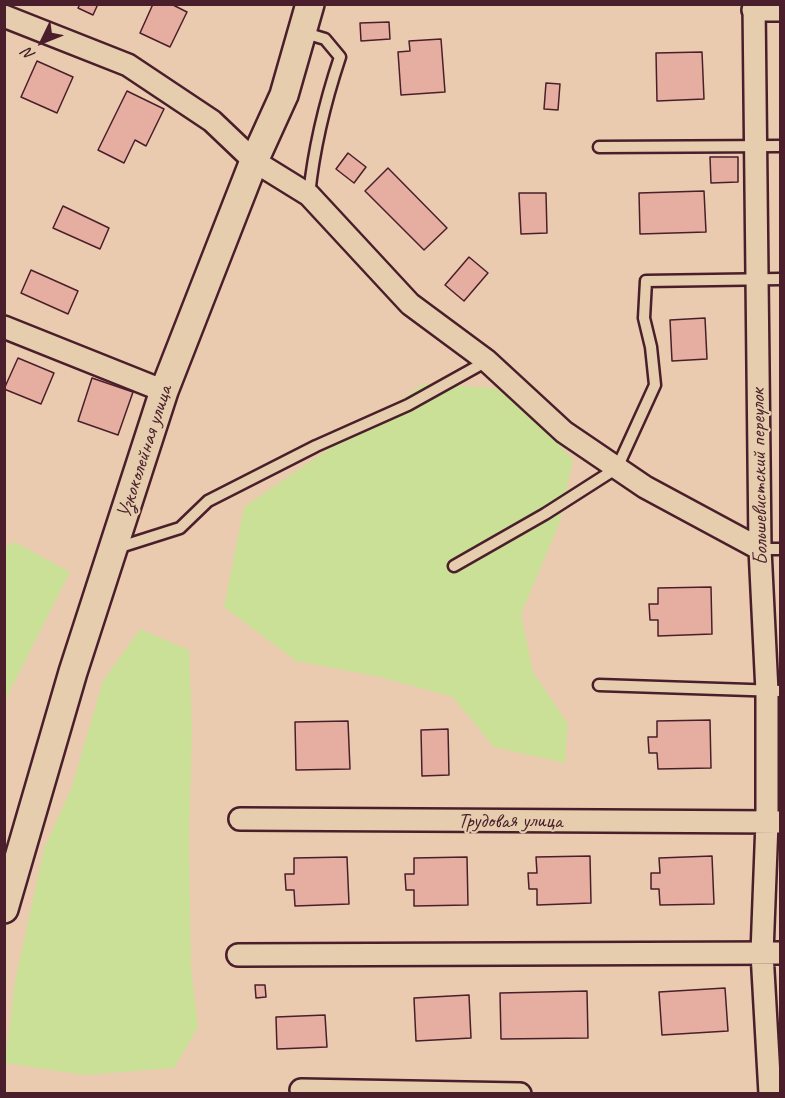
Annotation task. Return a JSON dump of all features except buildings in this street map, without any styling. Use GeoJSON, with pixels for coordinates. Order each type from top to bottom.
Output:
{"type":"FeatureCollection","features":[{"type":"Feature","properties":{"kind":"street","name":"Узкоколейная улица"},"geometry":{"type":"LineString","coordinates":[[4,909],[73,672],[164,391],[254,160],[284,95],[310,4]]}},
{"type":"Feature","properties":{"kind":"street"},"geometry":{"type":"LineString","coordinates":[[754,7],[780,10]]}},
{"type":"Feature","properties":{"kind":"street","name":"Большевистский переулок"},"geometry":{"type":"LineString","coordinates":[[754,7],[757,279],[770,549],[774,691],[770,1094]]}},
{"type":"Feature","properties":{"kind":"street"},"geometry":{"type":"LineString","coordinates":[[4,16],[128,65],[212,121],[254,160],[309,195],[410,304],[487,361],[564,432],[645,487],[770,549]]}},
{"type":"Feature","properties":{"kind":"street"},"geometry":{"type":"LineString","coordinates":[[4,327],[164,391]]}},
{"type":"Feature","properties":{"kind":"street","name":"Трудовая улица"},"geometry":{"type":"LineString","coordinates":[[240,819],[774,822]]}},
{"type":"Feature","properties":{"kind":"street"},"geometry":{"type":"LineString","coordinates":[[238,955],[771,953]]}},
{"type":"Feature","properties":{"kind":"street"},"geometry":{"type":"LineString","coordinates":[[301,1090],[520,1094]]}},
{"type":"Feature","properties":{"kind":"lane"},"geometry":{"type":"LineString","coordinates":[[302,32],[325,39],[340,57],[326,102],[313,158],[309,195]]}},
{"type":"Feature","properties":{"kind":"lane"},"geometry":{"type":"LineString","coordinates":[[599,147],[780,146]]}},
{"type":"Feature","properties":{"kind":"lane"},"geometry":{"type":"LineString","coordinates":[[454,566],[545,514],[617,468],[655,385],[651,347],[644,318],[646,282],[780,279]]}},
{"type":"Feature","properties":{"kind":"lane"},"geometry":{"type":"LineString","coordinates":[[113,549],[180,528],[208,501],[316,446],[408,405],[487,361]]}},
{"type":"Feature","properties":{"kind":"lane"},"geometry":{"type":"LineString","coordinates":[[599,685],[774,691]]}},
{"type":"Feature","properties":{"kind":"green space"},"geometry":{"type":"Polygon","coordinates":[[[424,384],[496,388],[541,425],[573,460],[559,524],[521,614],[533,672],[568,724],[565,763],[494,747],[453,697],[380,677],[296,661],[224,607],[244,507],[424,384]]]}},
{"type":"Feature","properties":{"kind":"green space"},"geometry":{"type":"Polygon","coordinates":[[[15,542],[70,572],[5,701],[5,547],[15,542]]]}},
{"type":"Feature","properties":{"kind":"green space"},"geometry":{"type":"Polygon","coordinates":[[[140,629],[189,650],[192,729],[189,840],[191,968],[198,1027],[174,1068],[84,1075],[5,1063],[15,982],[44,849],[72,787],[103,681],[140,629]]]}}]}
